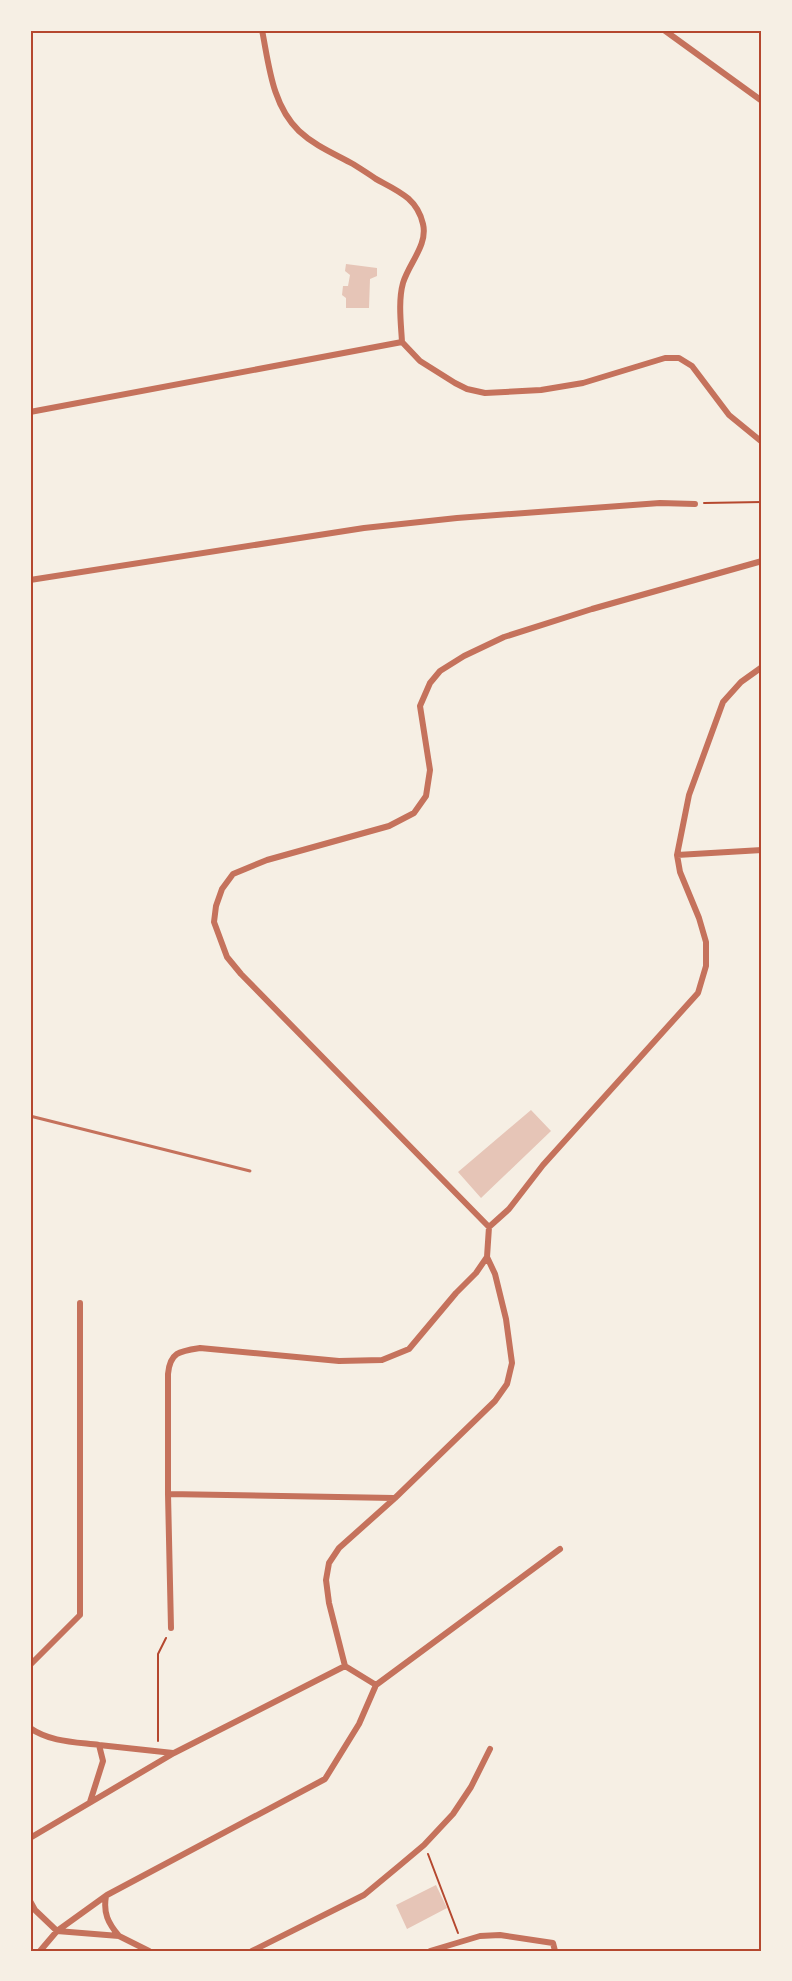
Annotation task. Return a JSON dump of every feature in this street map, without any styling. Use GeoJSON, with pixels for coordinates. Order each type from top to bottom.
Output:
{"type":"FeatureCollection","features":[{"type":"Feature","properties":{"kind":"street"},"geometry":{"type":"LineString","coordinates":[[262,30],[272,82],[278,99],[299,131],[328,151],[399,189],[410,198],[420,214],[425,237],[402,284],[402,342],[420,361],[467,389],[485,393],[541,390],[583,383],[666,358],[679,358],[693,366],[729,415],[762,442]]}},
{"type":"Feature","properties":{"kind":"street"},"geometry":{"type":"LineString","coordinates":[[664,30],[762,101]]}},
{"type":"Feature","properties":{"kind":"street"},"geometry":{"type":"LineString","coordinates":[[30,412],[402,342]]}},
{"type":"Feature","properties":{"kind":"street"},"geometry":{"type":"LineString","coordinates":[[30,580],[353,530],[422,522],[660,503],[695,504]]}},
{"type":"Feature","properties":{"kind":"street"},"geometry":{"type":"LineString","coordinates":[[489,1227],[227,957],[214,922],[216,906],[222,889],[233,874],[267,860],[389,826],[414,813],[426,796],[430,770],[420,706],[424,693],[440,671],[464,656],[504,637],[592,609],[762,561]]}},
{"type":"Feature","properties":{"kind":"street"},"geometry":{"type":"LineString","coordinates":[[376,1685],[345,1666],[329,1603],[326,1580],[329,1563],[339,1548],[395,1498],[495,1401],[507,1384],[512,1363],[511,1344],[495,1274],[487,1257],[489,1227],[509,1209],[543,1165],[698,993],[706,966],[705,942],[699,918],[680,872],[677,855],[689,795],[723,702],[741,682],[762,667]]}},
{"type":"Feature","properties":{"kind":"street"},"geometry":{"type":"LineString","coordinates":[[677,855],[762,850]]}},
{"type":"Feature","properties":{"kind":"street"},"geometry":{"type":"LineString","coordinates":[[171,1628],[168,1374],[169,1363],[173,1356],[182,1351],[200,1348],[339,1361],[382,1360],[409,1349],[476,1273],[487,1257]]}},
{"type":"Feature","properties":{"kind":"street"},"geometry":{"type":"LineString","coordinates":[[30,1665],[80,1615],[80,1303]]}},
{"type":"Feature","properties":{"kind":"street"},"geometry":{"type":"LineString","coordinates":[[168,1494],[395,1498]]}},
{"type":"Feature","properties":{"kind":"street"},"geometry":{"type":"LineString","coordinates":[[40,1951],[57,1931],[106,1895],[325,1779],[359,1724],[376,1685],[560,1549]]}},
{"type":"Feature","properties":{"kind":"street"},"geometry":{"type":"LineString","coordinates":[[30,1838],[174,1753],[345,1666]]}},
{"type":"Feature","properties":{"kind":"street"},"geometry":{"type":"LineString","coordinates":[[30,1728],[40,1735],[52,1738],[174,1753]]}},
{"type":"Feature","properties":{"kind":"street"},"geometry":{"type":"LineString","coordinates":[[89,1803],[103,1761],[99,1745]]}},
{"type":"Feature","properties":{"kind":"street"},"geometry":{"type":"LineString","coordinates":[[252,1951],[364,1895],[424,1845],[453,1814],[471,1787],[490,1749]]}},
{"type":"Feature","properties":{"kind":"street"},"geometry":{"type":"LineString","coordinates":[[106,1895],[104,1908],[110,1925],[119,1936]]}},
{"type":"Feature","properties":{"kind":"street"},"geometry":{"type":"LineString","coordinates":[[30,1901],[35,1910],[57,1931],[119,1936],[149,1951]]}},
{"type":"Feature","properties":{"kind":"street"},"geometry":{"type":"LineString","coordinates":[[430,1951],[480,1936],[500,1935],[553,1943],[555,1951]]}},
{"type":"Feature","properties":{"kind":"lane"},"geometry":{"type":"LineString","coordinates":[[30,1116],[250,1171]]}},
{"type":"Feature","properties":{"kind":"path"},"geometry":{"type":"LineString","coordinates":[[695,504],[762,502]]}},
{"type":"Feature","properties":{"kind":"path"},"geometry":{"type":"LineString","coordinates":[[159,1750],[158,1654],[171,1628]]}},
{"type":"Feature","properties":{"kind":"path"},"geometry":{"type":"LineString","coordinates":[[424,1845],[461,1941]]}},
{"type":"Feature","properties":{"kind":"path"},"geometry":{"type":"LineString","coordinates":[[759,1951],[762,1945]]}},
{"type":"Feature","properties":{"kind":"building"},"geometry":{"type":"Polygon","coordinates":[[[346,264],[377,268],[377,276],[370,279],[369,308],[346,308],[346,298],[342,295],[343,286],[348,286],[350,275],[345,271],[346,264]]]}},
{"type":"Feature","properties":{"kind":"building"},"geometry":{"type":"Polygon","coordinates":[[[531,1110],[551,1131],[481,1198],[458,1172],[531,1110]]]}},
{"type":"Feature","properties":{"kind":"building"},"geometry":{"type":"Polygon","coordinates":[[[436,1885],[447,1908],[407,1929],[396,1905],[436,1885]]]}}]}
